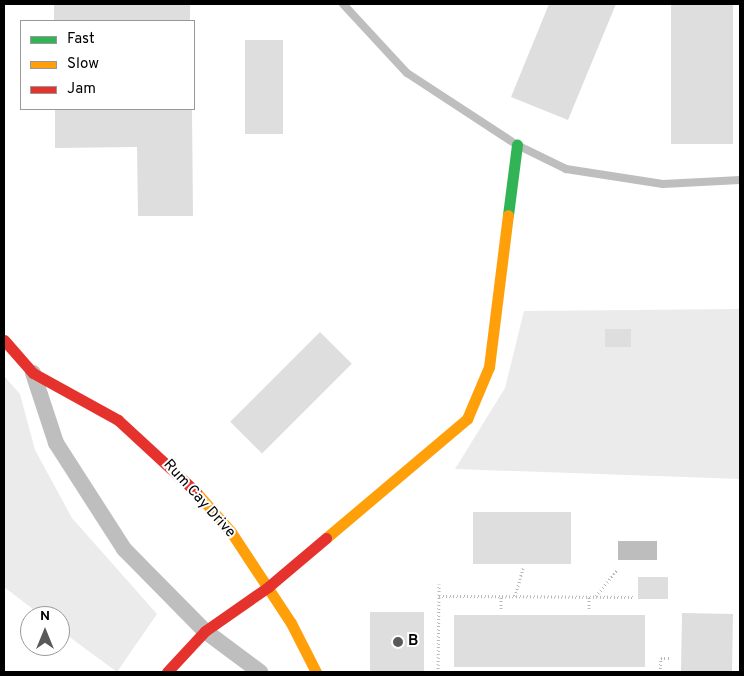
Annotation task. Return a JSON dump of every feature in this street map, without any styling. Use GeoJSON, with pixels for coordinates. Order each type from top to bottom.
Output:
{"type":"FeatureCollection","features":[{"type":"Feature","properties":{"kind":"street"},"geometry":{"type":"LineString","coordinates":[[167,672],[205,631],[268,587],[467,419],[489,367],[516,145]]}},
{"type":"Feature","properties":{"kind":"street","name":"Rum Cay Drive"},"geometry":{"type":"LineString","coordinates":[[4,340],[33,373],[118,420],[176,470],[231,532],[268,587],[316,672]]}},
{"type":"Feature","properties":{"kind":"street","name":"Rum Cay Drive"},"geometry":{"type":"LineString","coordinates":[[33,373],[56,444],[124,549],[205,631],[260,672]]}},
{"type":"Feature","properties":{"kind":"lane"},"geometry":{"type":"LineString","coordinates":[[343,4],[407,73],[516,145],[566,170],[663,184],[740,180]]}},
{"type":"Feature","properties":{"kind":"path"},"geometry":{"type":"LineString","coordinates":[[515,596],[523,568]]}},
{"type":"Feature","properties":{"kind":"path"},"geometry":{"type":"LineString","coordinates":[[595,597],[617,570]]}},
{"type":"Feature","properties":{"kind":"path"},"geometry":{"type":"LineString","coordinates":[[438,672],[439,584]]}},
{"type":"Feature","properties":{"kind":"path"},"geometry":{"type":"LineString","coordinates":[[439,596],[635,597]]}},
{"type":"Feature","properties":{"kind":"path"},"geometry":{"type":"LineString","coordinates":[[501,596],[501,609]]}},
{"type":"Feature","properties":{"kind":"path"},"geometry":{"type":"LineString","coordinates":[[589,597],[589,610]]}},
{"type":"Feature","properties":{"kind":"path"},"geometry":{"type":"LineString","coordinates":[[660,672],[661,658],[669,658]]}},
{"type":"Feature","properties":{"kind":"shaded area"},"geometry":{"type":"Polygon","coordinates":[[[740,309],[740,479],[455,469],[505,388],[524,311],[740,309]]]}},
{"type":"Feature","properties":{"kind":"shaded area"},"geometry":{"type":"Polygon","coordinates":[[[4,376],[20,394],[35,450],[72,518],[157,614],[117,672],[70,637],[70,606],[29,606],[4,587],[4,376]]]}},
{"type":"Feature","properties":{"kind":"shaded area"},"geometry":{"type":"Polygon","coordinates":[[[618,541],[657,541],[657,560],[618,560],[618,541]]]}},
{"type":"Feature","properties":{"kind":"building"},"geometry":{"type":"Polygon","coordinates":[[[54,4],[190,4],[190,20],[54,20],[54,4]]]}},
{"type":"Feature","properties":{"kind":"building"},"geometry":{"type":"Polygon","coordinates":[[[549,4],[616,4],[568,120],[511,97],[549,4]]]}},
{"type":"Feature","properties":{"kind":"building"},"geometry":{"type":"Polygon","coordinates":[[[671,4],[733,4],[733,144],[671,144],[671,4]]]}},
{"type":"Feature","properties":{"kind":"building"},"geometry":{"type":"Polygon","coordinates":[[[245,40],[283,40],[283,134],[245,134],[245,40]]]}},
{"type":"Feature","properties":{"kind":"building"},"geometry":{"type":"Polygon","coordinates":[[[55,110],[192,110],[193,216],[138,216],[137,147],[55,148],[55,110]]]}},
{"type":"Feature","properties":{"kind":"building"},"geometry":{"type":"Polygon","coordinates":[[[605,329],[631,329],[631,347],[605,347],[605,329]]]}},
{"type":"Feature","properties":{"kind":"building"},"geometry":{"type":"Polygon","coordinates":[[[320,332],[352,364],[262,454],[230,422],[320,332]]]}},
{"type":"Feature","properties":{"kind":"building"},"geometry":{"type":"Polygon","coordinates":[[[473,512],[571,512],[571,564],[473,564],[473,512]]]}},
{"type":"Feature","properties":{"kind":"building"},"geometry":{"type":"Polygon","coordinates":[[[638,577],[668,577],[668,599],[638,599],[638,577]]]}},
{"type":"Feature","properties":{"kind":"building","name":"B"},"geometry":{"type":"Polygon","coordinates":[[[370,612],[424,612],[424,672],[370,672],[370,612]]]}},
{"type":"Feature","properties":{"kind":"building"},"geometry":{"type":"Polygon","coordinates":[[[682,613],[733,614],[732,672],[681,672],[682,613]]]}},
{"type":"Feature","properties":{"kind":"building"},"geometry":{"type":"Polygon","coordinates":[[[454,615],[645,615],[645,667],[454,667],[454,615]]]}},
{"type":"Feature","properties":{"kind":"traffic: fast"},"geometry":{"type":"LineString","coordinates":[[508,215],[517,145]]}},
{"type":"Feature","properties":{"kind":"traffic: slow"},"geometry":{"type":"LineString","coordinates":[[326,538],[467,419],[489,367],[508,215]]}},
{"type":"Feature","properties":{"kind":"traffic: slow"},"geometry":{"type":"LineString","coordinates":[[196,492],[231,532],[291,623],[316,672]]}},
{"type":"Feature","properties":{"kind":"traffic: jam"},"geometry":{"type":"LineString","coordinates":[[4,340],[33,373],[118,420],[196,492]]}},
{"type":"Feature","properties":{"kind":"traffic: jam"},"geometry":{"type":"LineString","coordinates":[[167,672],[205,631],[268,587],[326,538]]}},
{"type":"Feature","properties":{"kind":"place","name":"B"},"geometry":{"type":"Point","coordinates":[398,642]}}]}
